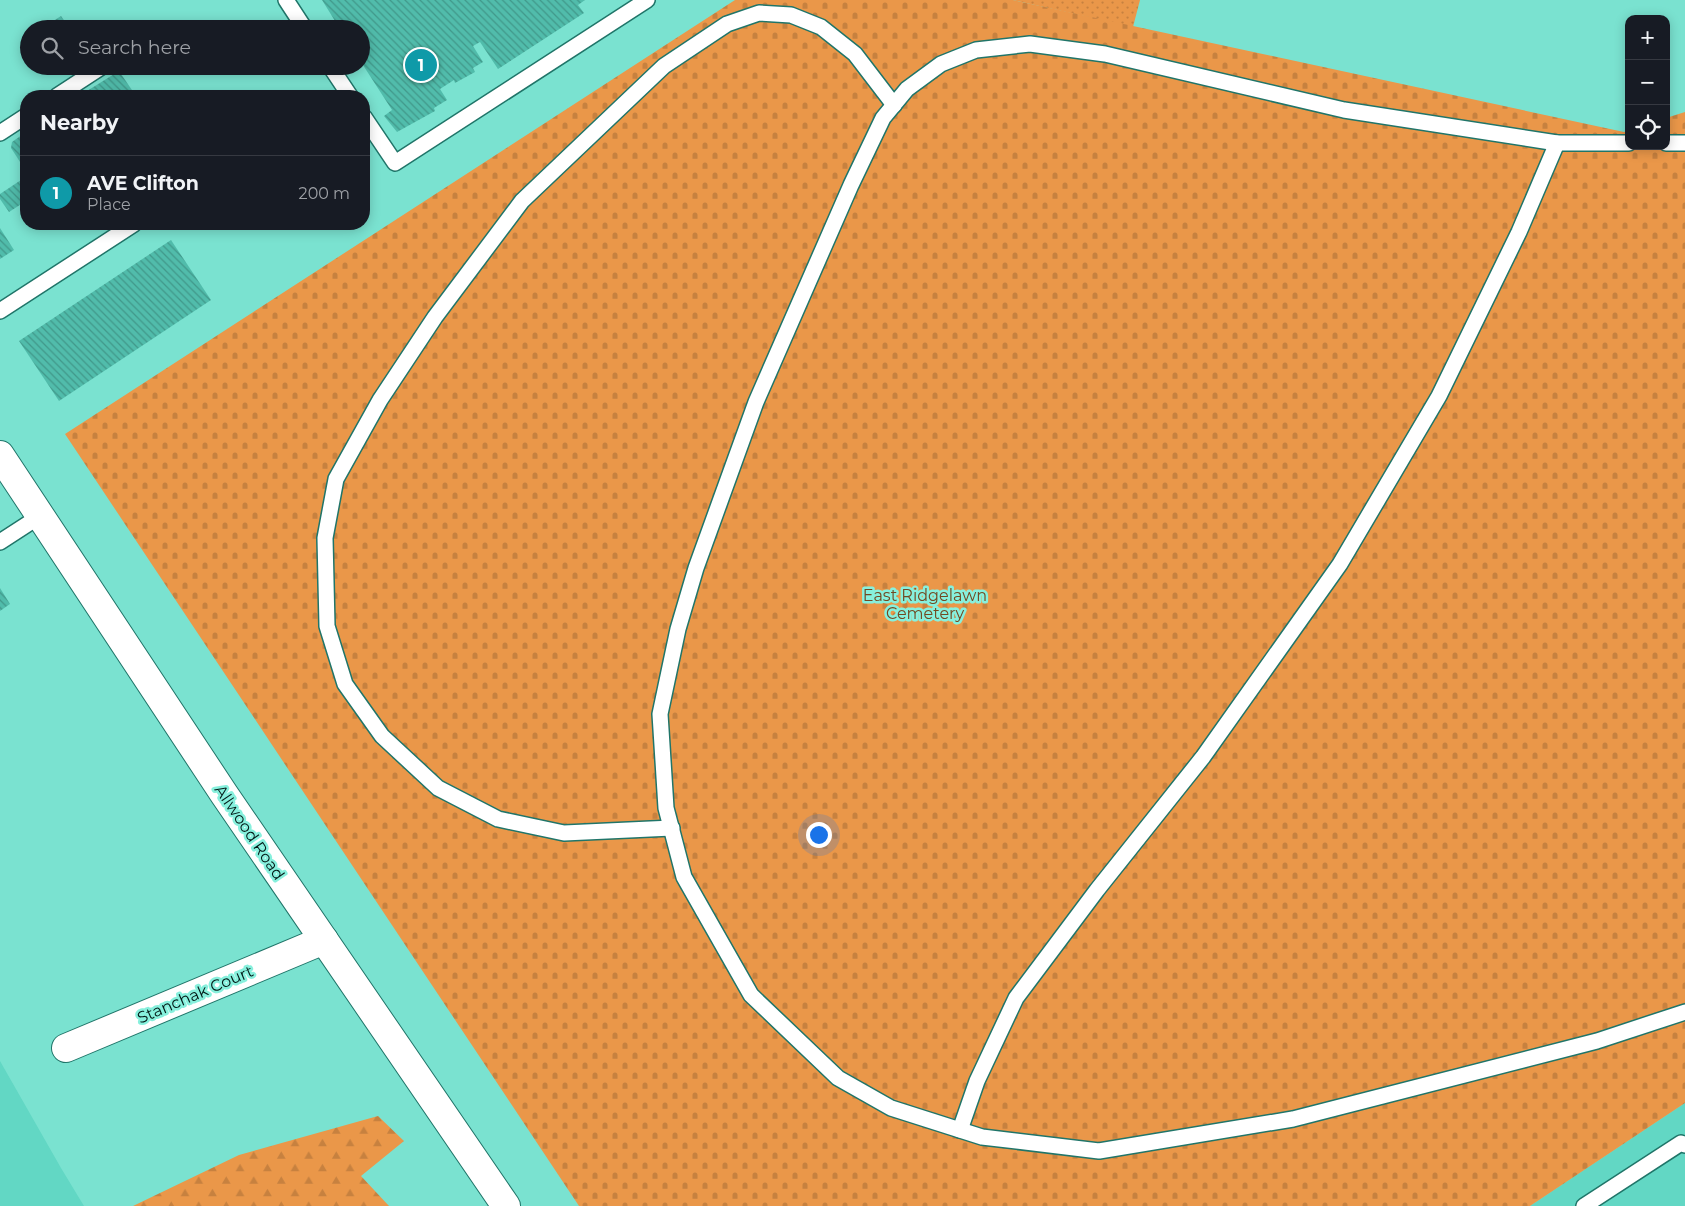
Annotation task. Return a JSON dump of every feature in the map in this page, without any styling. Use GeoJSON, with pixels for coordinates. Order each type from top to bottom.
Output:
{"type":"FeatureCollection","features":[{"type":"Feature","properties":{"kind":"main road","name":"Allwood Road"},"geometry":{"type":"LineString","coordinates":[[0,455],[224,794],[506,1206]]}},
{"type":"Feature","properties":{"kind":"main road","name":"Stanchak Court"},"geometry":{"type":"LineString","coordinates":[[66,1048],[324,940]]}},
{"type":"Feature","properties":{"kind":"lane"},"geometry":{"type":"LineString","coordinates":[[286,0],[299,20]]}},
{"type":"Feature","properties":{"kind":"lane"},"geometry":{"type":"LineString","coordinates":[[370,126],[395,163],[647,0]]}},
{"type":"Feature","properties":{"kind":"lane"},"geometry":{"type":"LineString","coordinates":[[672,828],[564,834],[498,819],[438,788],[382,736],[345,684],[327,626],[325,538],[336,479],[380,400],[435,317],[522,201],[664,66],[719,29],[727,24],[759,13],[791,15],[821,27],[855,54],[894,105]]}},
{"type":"Feature","properties":{"kind":"lane"},"geometry":{"type":"LineString","coordinates":[[1625,143],[1557,143],[1344,110],[1106,54],[1030,44],[976,50],[942,64],[908,89],[883,118],[756,402],[696,568],[678,629],[660,714],[666,808],[684,877],[751,995],[838,1078],[891,1108],[982,1137],[1099,1151],[1293,1119],[1597,1041],[1685,1012]]}},
{"type":"Feature","properties":{"kind":"lane"},"geometry":{"type":"LineString","coordinates":[[66,90],[89,75]]}},
{"type":"Feature","properties":{"kind":"lane"},"geometry":{"type":"LineString","coordinates":[[336,75],[346,90]]}},
{"type":"Feature","properties":{"kind":"lane"},"geometry":{"type":"LineString","coordinates":[[0,133],[20,120]]}},
{"type":"Feature","properties":{"kind":"lane"},"geometry":{"type":"LineString","coordinates":[[960,1130],[977,1082],[1016,998],[1096,890],[1202,758],[1340,564],[1438,396],[1519,232],[1557,143]]}},
{"type":"Feature","properties":{"kind":"lane"},"geometry":{"type":"LineString","coordinates":[[1670,143],[1685,143]]}},
{"type":"Feature","properties":{"kind":"lane"},"geometry":{"type":"LineString","coordinates":[[0,311],[125,230]]}},
{"type":"Feature","properties":{"kind":"lane"},"geometry":{"type":"LineString","coordinates":[[0,542],[40,516]]}},
{"type":"Feature","properties":{"kind":"lane"},"geometry":{"type":"LineString","coordinates":[[1584,1206],[1680,1143],[1685,1145]]}},
{"type":"Feature","properties":{"kind":"shaded area"},"geometry":{"type":"Polygon","coordinates":[[[0,1061],[61,1168],[84,1206],[0,1206],[0,1061]]]}},
{"type":"Feature","properties":{"kind":"shaded area"},"geometry":{"type":"Polygon","coordinates":[[[1685,1103],[1685,1206],[1530,1206],[1685,1103]]]}},
{"type":"Feature","properties":{"kind":"green space","name":"East Ridgelawn Cemetery"},"geometry":{"type":"Polygon","coordinates":[[[735,0],[1013,0],[1625,132],[1625,150],[1670,150],[1670,117],[1685,112],[1685,1103],[1530,1206],[579,1206],[65,434],[735,0]]]}},
{"type":"Feature","properties":{"kind":"green space"},"geometry":{"type":"Polygon","coordinates":[[[1013,0],[1140,0],[1133,27],[1013,0]]]}},
{"type":"Feature","properties":{"kind":"green space"},"geometry":{"type":"Polygon","coordinates":[[[378,1116],[404,1141],[361,1176],[389,1206],[133,1206],[239,1155],[378,1116]]]}},
{"type":"Feature","properties":{"kind":"building"},"geometry":{"type":"Polygon","coordinates":[[[322,0],[585,0],[578,5],[584,13],[498,69],[480,42],[473,46],[483,62],[473,68],[475,72],[455,83],[454,80],[440,89],[447,100],[434,108],[435,111],[397,132],[384,116],[392,110],[369,75],[370,20],[334,20],[322,0]]]}},
{"type":"Feature","properties":{"kind":"building"},"geometry":{"type":"Polygon","coordinates":[[[61,16],[64,20],[55,20],[61,16]]]}},
{"type":"Feature","properties":{"kind":"building"},"geometry":{"type":"Polygon","coordinates":[[[113,75],[122,75],[132,90],[89,90],[113,75]]]}},
{"type":"Feature","properties":{"kind":"building"},"geometry":{"type":"Polygon","coordinates":[[[20,136],[20,162],[11,148],[12,142],[20,136]]]}},
{"type":"Feature","properties":{"kind":"building"},"geometry":{"type":"Polygon","coordinates":[[[20,181],[20,205],[9,212],[0,199],[0,194],[20,181]]]}},
{"type":"Feature","properties":{"kind":"building"},"geometry":{"type":"Polygon","coordinates":[[[0,228],[14,250],[0,259],[0,228]]]}},
{"type":"Feature","properties":{"kind":"building"},"geometry":{"type":"Polygon","coordinates":[[[171,240],[211,300],[59,401],[19,341],[171,240]]]}},
{"type":"Feature","properties":{"kind":"building"},"geometry":{"type":"Polygon","coordinates":[[[0,588],[10,604],[0,611],[0,588]]]}},
{"type":"Feature","properties":{"kind":"place","name":"AVE Clifton"},"geometry":{"type":"Point","coordinates":[421,65]}}]}
